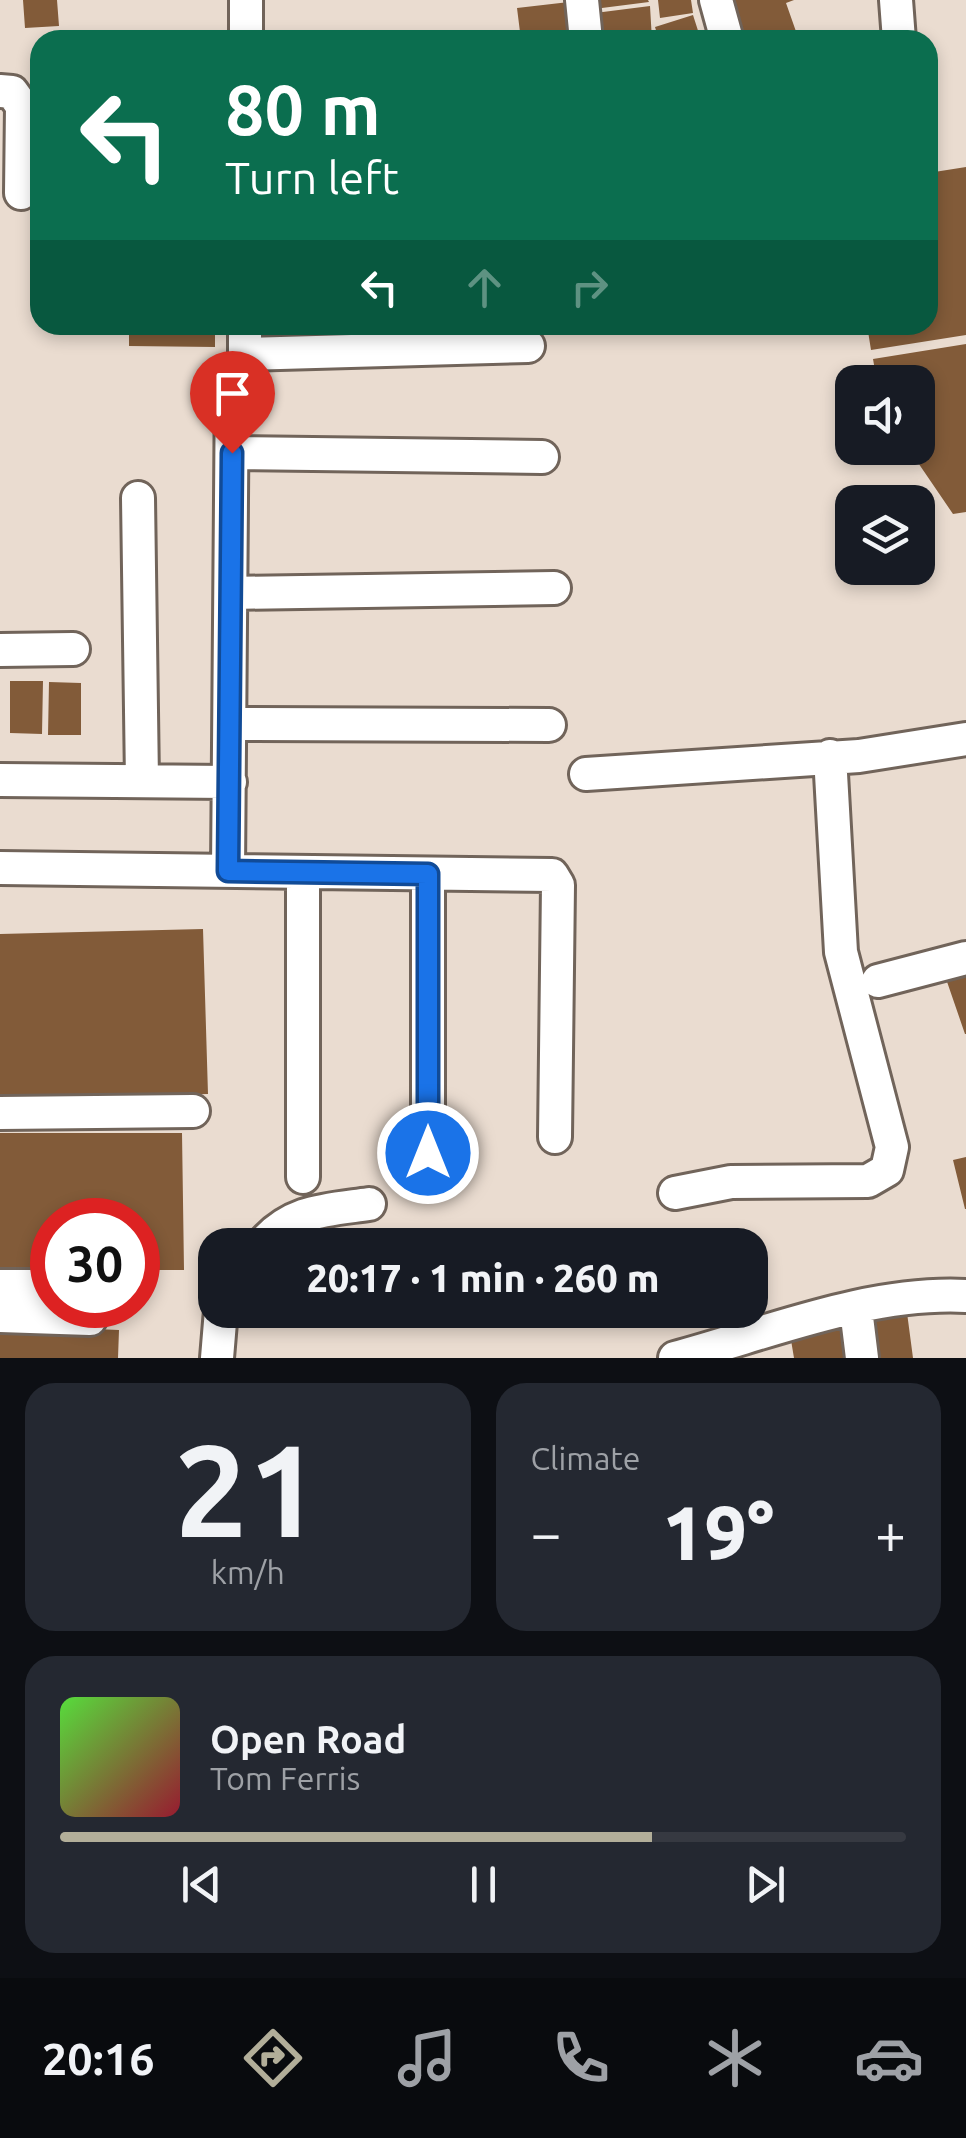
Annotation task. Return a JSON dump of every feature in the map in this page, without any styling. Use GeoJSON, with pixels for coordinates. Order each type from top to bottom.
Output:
{"type":"FeatureCollection","features":[{"type":"Feature","properties":{"kind":"street"},"geometry":{"type":"LineString","coordinates":[[246,0],[246,30]]}},
{"type":"Feature","properties":{"kind":"street"},"geometry":{"type":"LineString","coordinates":[[582,0],[585,30]]}},
{"type":"Feature","properties":{"kind":"street"},"geometry":{"type":"LineString","coordinates":[[716,0],[724,30]]}},
{"type":"Feature","properties":{"kind":"street"},"geometry":{"type":"LineString","coordinates":[[896,0],[898,30]]}},
{"type":"Feature","properties":{"kind":"street"},"geometry":{"type":"LineString","coordinates":[[0,91],[12,92],[22,106],[21,193]]}},
{"type":"Feature","properties":{"kind":"street"},"geometry":{"type":"LineString","coordinates":[[228,871],[232,453],[240,352],[528,346]]}},
{"type":"Feature","properties":{"kind":"street"},"geometry":{"type":"LineString","coordinates":[[232,453],[542,457]]}},
{"type":"Feature","properties":{"kind":"street"},"geometry":{"type":"LineString","coordinates":[[138,498],[142,781]]}},
{"type":"Feature","properties":{"kind":"street"},"geometry":{"type":"LineString","coordinates":[[231,594],[554,588]]}},
{"type":"Feature","properties":{"kind":"street"},"geometry":{"type":"LineString","coordinates":[[0,650],[73,650]]}},
{"type":"Feature","properties":{"kind":"street"},"geometry":{"type":"LineString","coordinates":[[230,724],[550,725]]}},
{"type":"Feature","properties":{"kind":"street"},"geometry":{"type":"LineString","coordinates":[[586,774],[900,752],[966,739]]}},
{"type":"Feature","properties":{"kind":"street"},"geometry":{"type":"LineString","coordinates":[[674,1193],[731,1182],[868,1181],[887,1170],[892,1146],[841,952],[830,756]]}},
{"type":"Feature","properties":{"kind":"street"},"geometry":{"type":"LineString","coordinates":[[0,780],[230,782]]}},
{"type":"Feature","properties":{"kind":"street"},"geometry":{"type":"LineString","coordinates":[[0,868],[552,875],[556,879],[555,1137]]}},
{"type":"Feature","properties":{"kind":"street"},"geometry":{"type":"LineString","coordinates":[[303,872],[303,1176]]}},
{"type":"Feature","properties":{"kind":"street"},"geometry":{"type":"LineString","coordinates":[[428,874],[428,1153]]}},
{"type":"Feature","properties":{"kind":"street"},"geometry":{"type":"LineString","coordinates":[[878,982],[966,958]]}},
{"type":"Feature","properties":{"kind":"street"},"geometry":{"type":"LineString","coordinates":[[0,1113],[193,1111]]}},
{"type":"Feature","properties":{"kind":"street"},"geometry":{"type":"LineString","coordinates":[[279,1228],[304,1214],[369,1204]]}},
{"type":"Feature","properties":{"kind":"street"},"geometry":{"type":"LineString","coordinates":[[0,1286],[30,1286]]}},
{"type":"Feature","properties":{"kind":"street"},"geometry":{"type":"LineString","coordinates":[[675,1358],[770,1345],[856,1308],[925,1294],[966,1296]]}},
{"type":"Feature","properties":{"kind":"street"},"geometry":{"type":"LineString","coordinates":[[856,1308],[862,1358]]}},
{"type":"Feature","properties":{"kind":"street"},"geometry":{"type":"LineString","coordinates":[[0,1316],[30,1317]]}},
{"type":"Feature","properties":{"kind":"street"},"geometry":{"type":"LineString","coordinates":[[218,1358],[220,1328]]}},
{"type":"Feature","properties":{"kind":"building"},"geometry":{"type":"Polygon","coordinates":[[[23,0],[57,0],[59,26],[25,28],[23,0]]]}},
{"type":"Feature","properties":{"kind":"building"},"geometry":{"type":"Polygon","coordinates":[[[593,0],[648,0],[649,2],[594,9],[593,0]]]}},
{"type":"Feature","properties":{"kind":"building"},"geometry":{"type":"Polygon","coordinates":[[[658,0],[691,0],[693,13],[660,18],[658,0]]]}},
{"type":"Feature","properties":{"kind":"building"},"geometry":{"type":"Polygon","coordinates":[[[728,0],[794,0],[786,3],[795,30],[733,30],[728,0]]]}},
{"type":"Feature","properties":{"kind":"building"},"geometry":{"type":"Polygon","coordinates":[[[569,2],[573,30],[520,30],[517,8],[569,2]]]}},
{"type":"Feature","properties":{"kind":"building"},"geometry":{"type":"Polygon","coordinates":[[[650,6],[651,30],[597,30],[595,13],[650,6]]]}},
{"type":"Feature","properties":{"kind":"building"},"geometry":{"type":"Polygon","coordinates":[[[693,15],[698,30],[656,30],[655,27],[693,15]]]}},
{"type":"Feature","properties":{"kind":"building"},"geometry":{"type":"Polygon","coordinates":[[[966,167],[966,335],[871,350],[869,335],[938,335],[938,171],[966,167]]]}},
{"type":"Feature","properties":{"kind":"building"},"geometry":{"type":"Polygon","coordinates":[[[129,335],[215,335],[215,347],[129,346],[129,335]]]}},
{"type":"Feature","properties":{"kind":"building"},"geometry":{"type":"Polygon","coordinates":[[[966,344],[966,512],[953,514],[920,465],[935,465],[935,365],[874,365],[873,359],[966,344]]]}},
{"type":"Feature","properties":{"kind":"building"},"geometry":{"type":"Polygon","coordinates":[[[10,681],[43,681],[42,734],[10,733],[10,681]]]}},
{"type":"Feature","properties":{"kind":"building"},"geometry":{"type":"Polygon","coordinates":[[[49,682],[81,683],[81,735],[48,735],[49,682]]]}},
{"type":"Feature","properties":{"kind":"building"},"geometry":{"type":"Polygon","coordinates":[[[203,929],[208,1094],[0,1099],[0,934],[203,929]]]}},
{"type":"Feature","properties":{"kind":"building"},"geometry":{"type":"Polygon","coordinates":[[[966,966],[966,1034],[965,1034],[944,973],[966,966]]]}},
{"type":"Feature","properties":{"kind":"building"},"geometry":{"type":"Polygon","coordinates":[[[0,1133],[182,1133],[184,1270],[160,1270],[160,1198],[30,1198],[30,1270],[0,1270],[0,1133]]]}},
{"type":"Feature","properties":{"kind":"building"},"geometry":{"type":"Polygon","coordinates":[[[966,1157],[966,1209],[965,1209],[953,1160],[966,1157]]]}},
{"type":"Feature","properties":{"kind":"building"},"geometry":{"type":"Polygon","coordinates":[[[906,1305],[913,1358],[866,1358],[860,1311],[906,1305]]]}},
{"type":"Feature","properties":{"kind":"building"},"geometry":{"type":"Polygon","coordinates":[[[0,1325],[119,1330],[118,1358],[0,1358],[0,1325]]]}},
{"type":"Feature","properties":{"kind":"building"},"geometry":{"type":"Polygon","coordinates":[[[840,1326],[845,1358],[794,1358],[790,1334],[840,1326]]]}},
{"type":"Feature","properties":{"kind":"route"},"geometry":{"type":"LineString","coordinates":[[232,453],[228,871],[428,874],[428,1153]]}}]}
